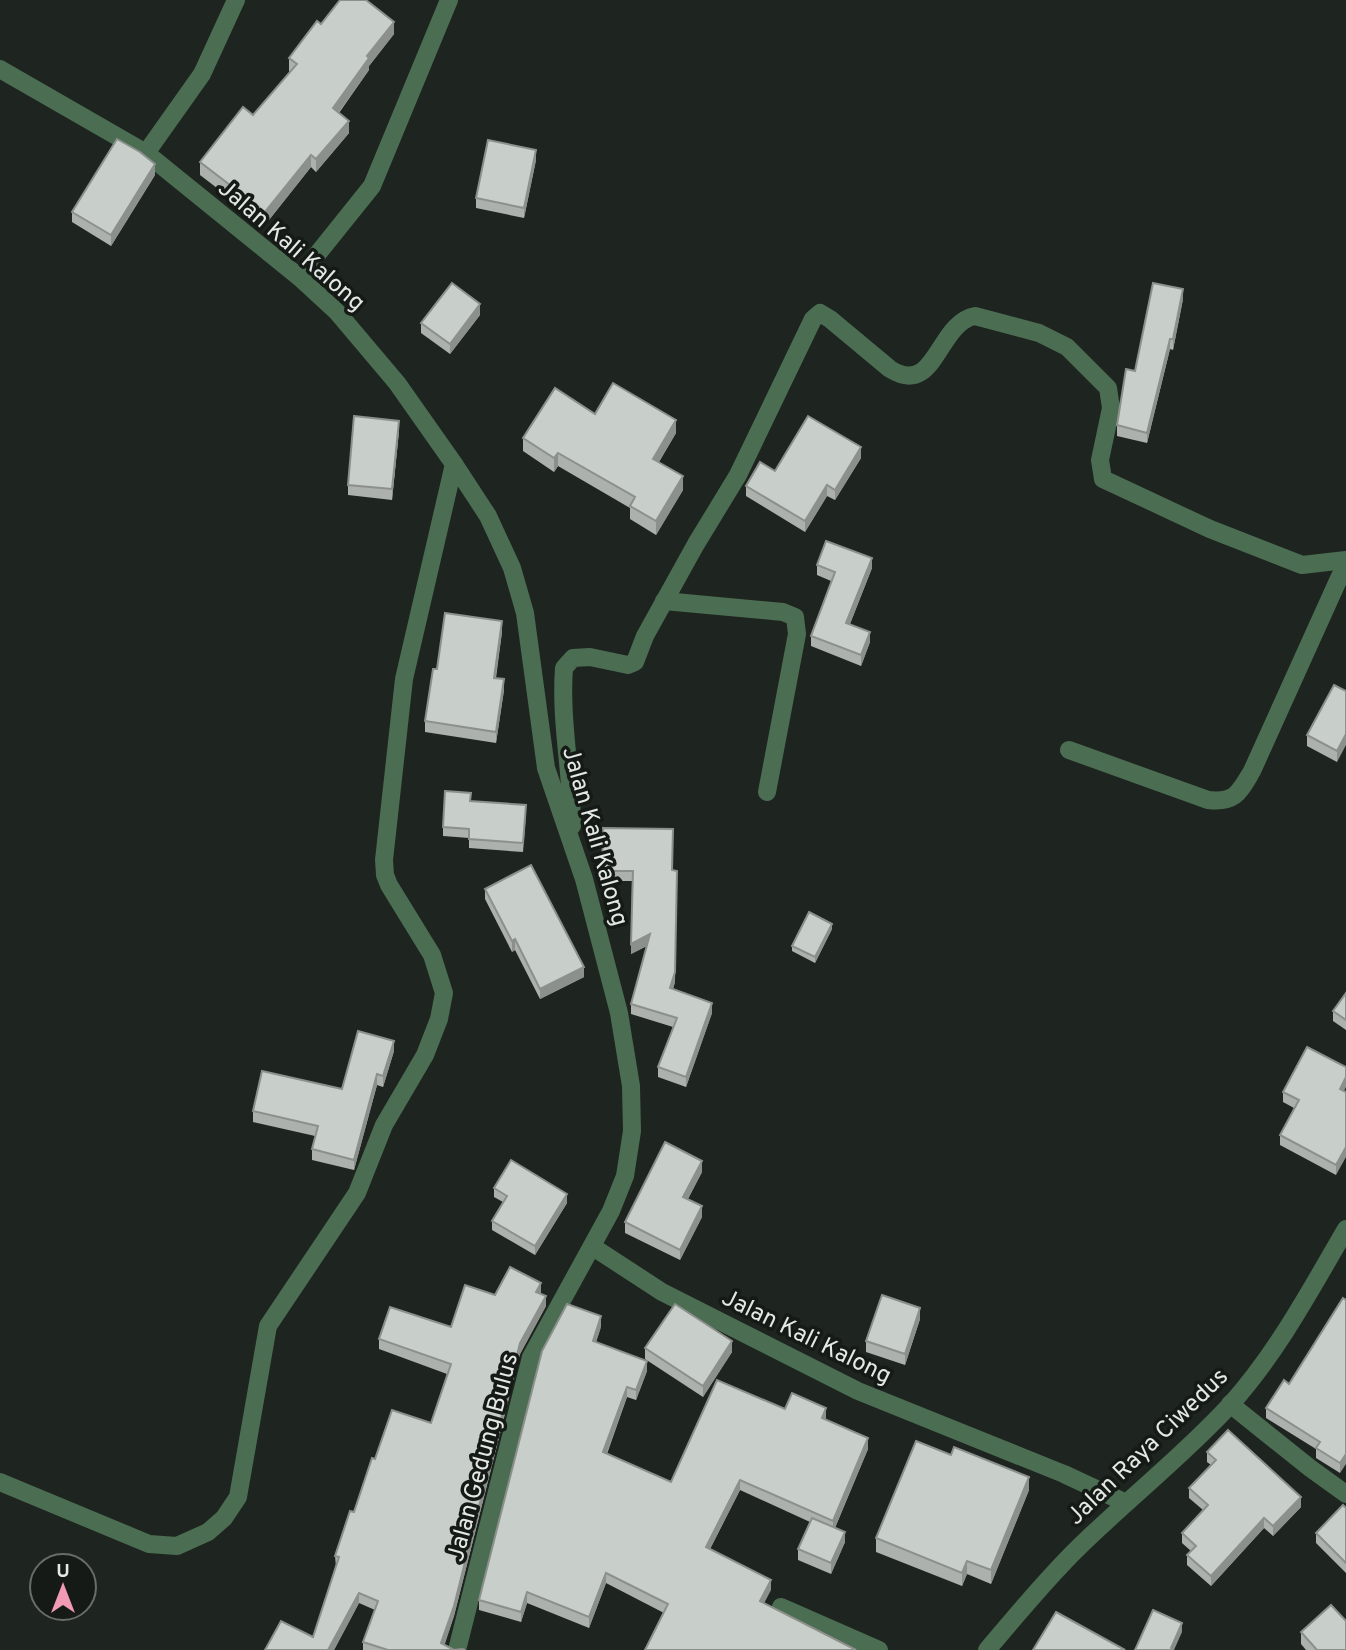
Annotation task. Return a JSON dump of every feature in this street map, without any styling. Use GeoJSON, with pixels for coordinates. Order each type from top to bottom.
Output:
{"type":"FeatureCollection","features":[{"type":"Feature","properties":{"kind":"street"},"geometry":{"type":"LineString","coordinates":[[146,153],[202,74],[236,0]]}},
{"type":"Feature","properties":{"kind":"street"},"geometry":{"type":"LineString","coordinates":[[299,277],[372,186],[449,0]]}},
{"type":"Feature","properties":{"kind":"street","name":"Jalan Kali Kalong"},"geometry":{"type":"LineString","coordinates":[[0,69],[146,153],[299,277],[337,312],[388,373],[488,516],[512,568],[525,613],[546,768],[572,840],[620,1013],[631,1086],[632,1131],[625,1176],[593,1247],[662,1292],[858,1391],[1064,1474],[1126,1503]]}},
{"type":"Feature","properties":{"kind":"street"},"geometry":{"type":"LineString","coordinates":[[572,840],[572,788],[566,741],[564,668],[573,658],[590,657],[628,665],[635,662],[640,646],[664,601],[738,475],[813,319],[820,313],[890,369],[900,376],[910,377],[923,372],[957,324],[965,318],[975,316],[1039,333],[1067,347],[1108,388],[1111,408],[1100,460],[1103,479],[1210,529],[1302,565],[1346,561],[1252,771],[1231,799],[1208,800],[1069,750]]}},
{"type":"Feature","properties":{"kind":"street"},"geometry":{"type":"LineString","coordinates":[[0,1482],[149,1544],[177,1546],[208,1532],[224,1518],[238,1497],[268,1326],[357,1193],[384,1125],[425,1055],[439,1019],[444,993],[432,955],[389,885],[384,875],[384,860],[404,679],[454,464]]}},
{"type":"Feature","properties":{"kind":"street"},"geometry":{"type":"LineString","coordinates":[[664,601],[783,612],[795,617],[797,634],[767,792]]}},
{"type":"Feature","properties":{"kind":"street","name":"Jalan Raya Ciwedus"},"geometry":{"type":"LineString","coordinates":[[988,1650],[1061,1566],[1230,1404],[1268,1357],[1346,1228]]}},
{"type":"Feature","properties":{"kind":"street","name":"Jalan Gedung Bulus"},"geometry":{"type":"LineString","coordinates":[[457,1650],[531,1357],[593,1247]]}},
{"type":"Feature","properties":{"kind":"street"},"geometry":{"type":"LineString","coordinates":[[1230,1404],[1346,1494]]}},
{"type":"Feature","properties":{"kind":"street"},"geometry":{"type":"LineString","coordinates":[[781,1607],[879,1650]]}},
{"type":"Feature","properties":{"kind":"building"},"geometry":{"type":"Polygon","coordinates":[[[340,0],[366,0],[394,22],[367,56],[369,58],[333,108],[349,121],[316,159],[311,155],[265,212],[200,162],[243,107],[253,115],[297,64],[289,58],[317,21],[321,24],[340,0]]]}},
{"type":"Feature","properties":{"kind":"building"},"geometry":{"type":"Polygon","coordinates":[[[117,139],[155,164],[111,235],[72,212],[117,139]]]}},
{"type":"Feature","properties":{"kind":"building"},"geometry":{"type":"Polygon","coordinates":[[[488,140],[536,150],[524,208],[476,198],[488,140]]]}},
{"type":"Feature","properties":{"kind":"building"},"geometry":{"type":"Polygon","coordinates":[[[452,283],[480,304],[450,344],[421,323],[452,283]]]}},
{"type":"Feature","properties":{"kind":"building"},"geometry":{"type":"Polygon","coordinates":[[[1153,283],[1183,289],[1173,339],[1170,339],[1147,433],[1117,425],[1126,369],[1135,371],[1153,283]]]}},
{"type":"Feature","properties":{"kind":"building"},"geometry":{"type":"Polygon","coordinates":[[[613,383],[676,420],[653,459],[683,476],[656,521],[630,506],[635,497],[558,453],[554,458],[523,438],[555,388],[595,414],[613,383]]]}},
{"type":"Feature","properties":{"kind":"building"},"geometry":{"type":"Polygon","coordinates":[[[354,416],[399,421],[392,489],[348,485],[354,416]]]}},
{"type":"Feature","properties":{"kind":"building"},"geometry":{"type":"Polygon","coordinates":[[[808,416],[861,447],[835,490],[827,485],[805,521],[746,486],[760,462],[775,471],[808,416]]]}},
{"type":"Feature","properties":{"kind":"building"},"geometry":{"type":"Polygon","coordinates":[[[826,541],[872,558],[846,623],[870,632],[861,655],[811,636],[835,572],[817,565],[826,541]]]}},
{"type":"Feature","properties":{"kind":"building"},"geometry":{"type":"Polygon","coordinates":[[[445,613],[502,621],[494,678],[504,679],[496,732],[425,721],[433,669],[437,669],[445,613]]]}},
{"type":"Feature","properties":{"kind":"building"},"geometry":{"type":"Polygon","coordinates":[[[1334,685],[1346,691],[1346,734],[1337,751],[1307,735],[1334,685]]]}},
{"type":"Feature","properties":{"kind":"building"},"geometry":{"type":"Polygon","coordinates":[[[445,791],[471,793],[470,801],[526,805],[523,843],[469,839],[469,829],[443,827],[445,791]]]}},
{"type":"Feature","properties":{"kind":"building"},"geometry":{"type":"Polygon","coordinates":[[[603,828],[673,829],[672,870],[677,871],[675,972],[670,988],[712,1003],[686,1077],[658,1067],[677,1018],[631,1004],[650,934],[631,944],[633,871],[602,871],[603,828]]]}},
{"type":"Feature","properties":{"kind":"building"},"geometry":{"type":"Polygon","coordinates":[[[531,865],[584,967],[540,989],[515,939],[512,941],[485,889],[531,865]]]}},
{"type":"Feature","properties":{"kind":"building"},"geometry":{"type":"Polygon","coordinates":[[[809,912],[832,924],[815,957],[792,946],[809,912]]]}},
{"type":"Feature","properties":{"kind":"building"},"geometry":{"type":"Polygon","coordinates":[[[1346,993],[1346,1020],[1333,1011],[1346,993]]]}},
{"type":"Feature","properties":{"kind":"building"},"geometry":{"type":"Polygon","coordinates":[[[358,1031],[394,1041],[383,1076],[377,1074],[354,1160],[312,1149],[318,1126],[253,1111],[262,1071],[342,1089],[358,1031]]]}},
{"type":"Feature","properties":{"kind":"building"},"geometry":{"type":"Polygon","coordinates":[[[1307,1047],[1346,1067],[1346,1077],[1340,1089],[1346,1092],[1346,1147],[1336,1165],[1280,1135],[1299,1100],[1283,1092],[1307,1047]]]}},
{"type":"Feature","properties":{"kind":"building"},"geometry":{"type":"Polygon","coordinates":[[[665,1142],[702,1161],[683,1197],[702,1206],[680,1250],[625,1222],[665,1142]]]}},
{"type":"Feature","properties":{"kind":"building"},"geometry":{"type":"Polygon","coordinates":[[[511,1160],[567,1194],[535,1246],[492,1221],[507,1196],[494,1188],[511,1160]]]}},
{"type":"Feature","properties":{"kind":"building"},"geometry":{"type":"Polygon","coordinates":[[[510,1267],[541,1283],[536,1292],[546,1296],[520,1343],[454,1606],[441,1643],[454,1650],[388,1650],[363,1642],[378,1601],[359,1593],[328,1650],[265,1650],[281,1621],[313,1637],[339,1557],[335,1556],[350,1511],[354,1512],[392,1410],[431,1423],[451,1364],[379,1339],[390,1307],[451,1327],[465,1285],[495,1295],[510,1267]]]}},
{"type":"Feature","properties":{"kind":"building"},"geometry":{"type":"Polygon","coordinates":[[[882,1295],[920,1308],[905,1354],[866,1341],[882,1295]]]}},
{"type":"Feature","properties":{"kind":"building"},"geometry":{"type":"Polygon","coordinates":[[[1343,1298],[1346,1300],[1346,1454],[1340,1463],[1316,1448],[1320,1442],[1266,1408],[1284,1380],[1289,1384],[1343,1298]]]}},
{"type":"Feature","properties":{"kind":"building"},"geometry":{"type":"Polygon","coordinates":[[[567,1304],[601,1316],[593,1341],[647,1361],[636,1390],[627,1387],[603,1452],[671,1482],[717,1380],[785,1409],[792,1393],[826,1408],[822,1418],[868,1438],[833,1521],[740,1480],[706,1547],[771,1580],[760,1601],[856,1650],[645,1650],[668,1604],[606,1573],[589,1617],[527,1592],[521,1612],[479,1600],[542,1351],[567,1304]]]}},
{"type":"Feature","properties":{"kind":"building"},"geometry":{"type":"Polygon","coordinates":[[[675,1304],[732,1341],[703,1386],[645,1348],[675,1304]]]}},
{"type":"Feature","properties":{"kind":"building"},"geometry":{"type":"Polygon","coordinates":[[[1228,1430],[1301,1497],[1273,1526],[1264,1518],[1211,1576],[1187,1555],[1196,1546],[1182,1533],[1208,1505],[1189,1488],[1216,1460],[1207,1452],[1228,1430]]]}},
{"type":"Feature","properties":{"kind":"building"},"geometry":{"type":"Polygon","coordinates":[[[916,1441],[951,1455],[954,1447],[1029,1477],[991,1570],[967,1561],[962,1573],[876,1538],[916,1441]]]}},
{"type":"Feature","properties":{"kind":"building"},"geometry":{"type":"Polygon","coordinates":[[[1343,1505],[1346,1508],[1346,1563],[1316,1533],[1343,1505]]]}},
{"type":"Feature","properties":{"kind":"building"},"geometry":{"type":"Polygon","coordinates":[[[812,1518],[845,1532],[831,1563],[798,1549],[812,1518]]]}},
{"type":"Feature","properties":{"kind":"building"},"geometry":{"type":"Polygon","coordinates":[[[1331,1605],[1346,1621],[1346,1650],[1317,1650],[1301,1632],[1331,1605]]]}},
{"type":"Feature","properties":{"kind":"building"},"geometry":{"type":"Polygon","coordinates":[[[1153,1610],[1182,1623],[1172,1650],[1135,1650],[1153,1610]]]}},
{"type":"Feature","properties":{"kind":"building"},"geometry":{"type":"Polygon","coordinates":[[[1056,1612],[1125,1650],[1033,1650],[1056,1612]]]}}]}
